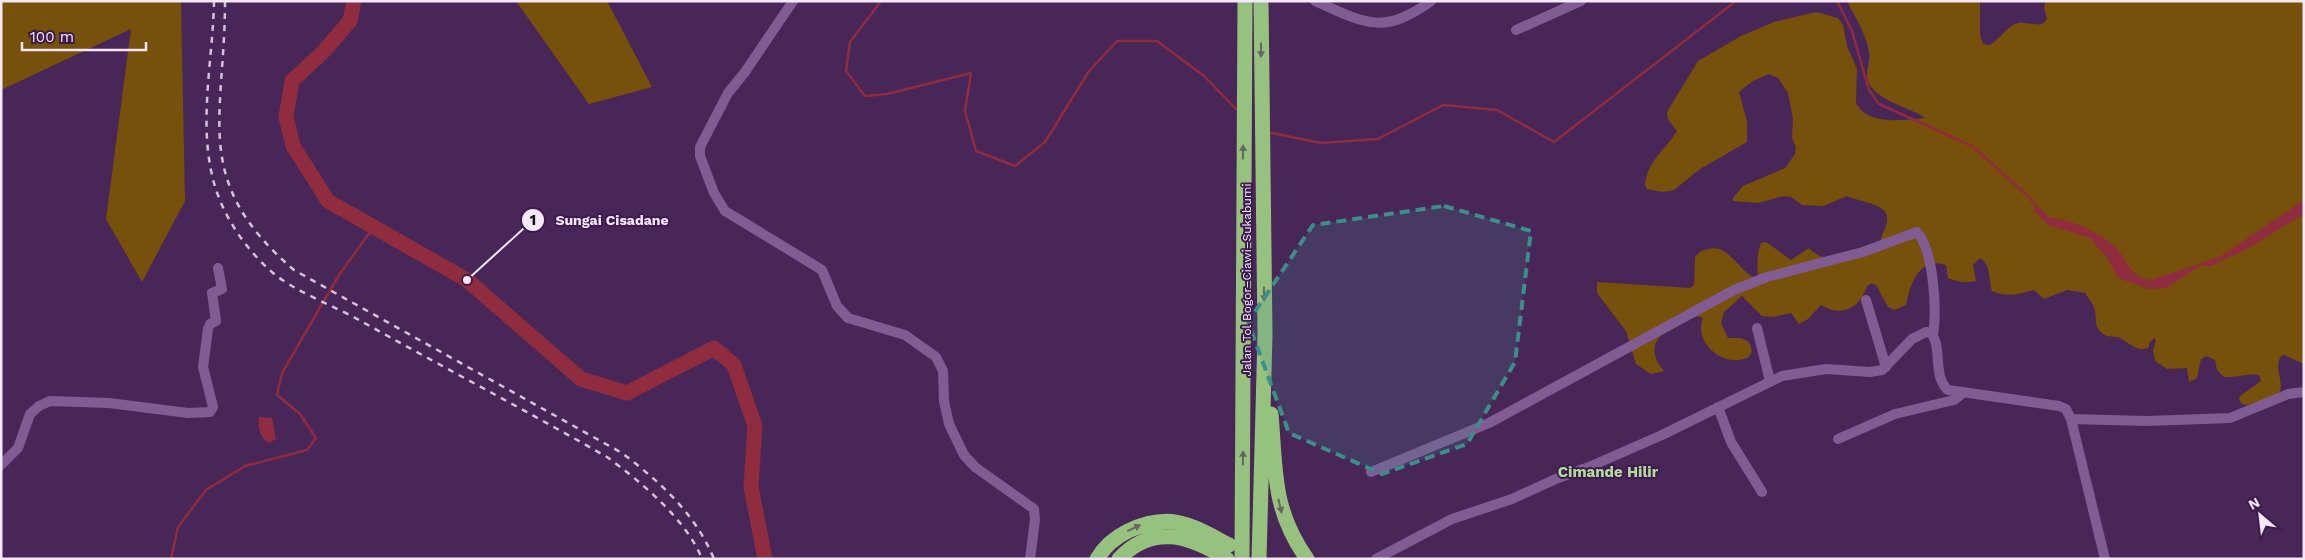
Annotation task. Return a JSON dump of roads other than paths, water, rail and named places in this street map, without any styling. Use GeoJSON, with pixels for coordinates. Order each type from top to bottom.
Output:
{"type":"FeatureCollection","features":[{"type":"Feature","properties":{"kind":"highway","name":"Jalan Tol Bogor–Ciawi–Sukabumi"},"geometry":{"type":"LineString","coordinates":[[1242,559],[1244,1]]}},
{"type":"Feature","properties":{"kind":"highway","name":"Jalan Tol Bogor–Ciawi–Sukabumi"},"geometry":{"type":"LineString","coordinates":[[1259,559],[1264,335],[1261,1]]}},
{"type":"Feature","properties":{"kind":"highway"},"geometry":{"type":"LineString","coordinates":[[1264,335],[1279,500],[1292,538],[1307,559]]}},
{"type":"Feature","properties":{"kind":"highway"},"geometry":{"type":"LineString","coordinates":[[1230,554],[1243,493]]}},
{"type":"Feature","properties":{"kind":"highway"},"geometry":{"type":"LineString","coordinates":[[1097,559],[1102,551],[1122,534],[1147,522],[1168,520],[1193,526],[1230,554]]}},
{"type":"Feature","properties":{"kind":"highway"},"geometry":{"type":"LineString","coordinates":[[1119,559],[1132,547],[1147,540],[1155,537],[1174,536],[1196,541],[1230,554]]}},
{"type":"Feature","properties":{"kind":"street"},"geometry":{"type":"LineString","coordinates":[[793,1],[745,72],[728,93],[700,147],[700,156],[714,193],[728,214],[779,242],[822,270],[837,306],[848,318],[905,335],[936,357],[943,371],[944,401],[949,424],[964,455],[976,467],[1034,509],[1035,520],[1030,559]]}},
{"type":"Feature","properties":{"kind":"street"},"geometry":{"type":"LineString","coordinates":[[1315,1],[1357,18],[1382,24],[1397,22],[1413,14],[1431,1]]}},
{"type":"Feature","properties":{"kind":"street"},"geometry":{"type":"LineString","coordinates":[[1516,30],[1581,1]]}},
{"type":"Feature","properties":{"kind":"street"},"geometry":{"type":"LineString","coordinates":[[1370,472],[1489,423],[1734,290],[1768,277],[1863,252],[1918,232],[1931,269],[1935,316],[1933,335],[1944,387],[1948,390],[1963,393],[2059,406],[2066,409],[2071,419],[2104,559]]}},
{"type":"Feature","properties":{"kind":"street"},"geometry":{"type":"LineString","coordinates":[[1,465],[18,448],[30,414],[39,406],[50,401],[109,403],[188,413],[210,412],[213,407],[203,362],[208,329],[210,324],[216,321],[212,293],[222,289],[218,268]]}},
{"type":"Feature","properties":{"kind":"street"},"geometry":{"type":"LineString","coordinates":[[1866,300],[1886,368]]}},
{"type":"Feature","properties":{"kind":"street"},"geometry":{"type":"LineString","coordinates":[[1757,328],[1770,381]]}},
{"type":"Feature","properties":{"kind":"street"},"geometry":{"type":"LineString","coordinates":[[1376,559],[1452,519],[1512,499],[1558,478],[1589,467],[1770,381],[1811,370],[1846,369],[1875,372],[1886,368],[1916,336],[1926,332],[1933,335]]}},
{"type":"Feature","properties":{"kind":"street"},"geometry":{"type":"LineString","coordinates":[[2071,419],[2148,421],[2230,418],[2288,394],[2304,392]]}},
{"type":"Feature","properties":{"kind":"street"},"geometry":{"type":"LineString","coordinates":[[1838,439],[1895,414],[1954,400],[1963,393]]}},
{"type":"Feature","properties":{"kind":"street"},"geometry":{"type":"LineString","coordinates":[[1718,407],[1731,442],[1762,492]]}},
{"type":"Feature","properties":{"kind":"waterway"},"geometry":{"type":"LineString","coordinates":[[354,1],[350,21],[323,52],[292,81],[286,117],[293,146],[328,201],[467,280],[581,379],[627,393],[714,348],[734,365],[755,426],[751,487],[765,559]]}},
{"type":"Feature","properties":{"kind":"waterway"},"geometry":{"type":"LineString","coordinates":[[881,1],[850,42],[846,71],[865,96],[887,94],[971,73],[965,111],[976,151],[1015,166],[1045,142],[1089,71],[1117,41],[1157,41],[1204,76],[1239,112]]}},
{"type":"Feature","properties":{"kind":"waterway"},"geometry":{"type":"LineString","coordinates":[[1267,132],[1321,143],[1378,139],[1443,105],[1497,110],[1554,142],[1736,1]]}},
{"type":"Feature","properties":{"kind":"waterway"},"geometry":{"type":"LineString","coordinates":[[1837,1],[1852,31],[1869,90],[1879,104],[1972,146],[2029,197],[2039,210]]}},
{"type":"Feature","properties":{"kind":"waterway"},"geometry":{"type":"LineString","coordinates":[[171,559],[178,527],[206,490],[245,466],[307,450],[316,438],[300,414],[277,395],[282,373],[339,275],[373,228]]}},
{"type":"Feature","properties":{"kind":"railway"},"geometry":{"type":"LineString","coordinates":[[214,1],[207,110],[208,153],[216,189],[227,216],[252,252],[273,273],[292,286],[359,320],[607,457],[661,502],[685,530],[695,544],[702,559]]}},
{"type":"Feature","properties":{"kind":"railway"},"geometry":{"type":"LineString","coordinates":[[225,1],[219,115],[220,146],[226,177],[239,207],[261,238],[294,270],[622,453],[650,475],[687,513],[706,542],[714,559]]}},
{"type":"Feature","properties":{"kind":"place","name":"Sungai Cisadane"},"geometry":{"type":"Point","coordinates":[467,280]}},
{"type":"Feature","properties":{"kind":"district","name":"Cimande Hilir"},"geometry":{"type":"Point","coordinates":[1608,472]}}]}
